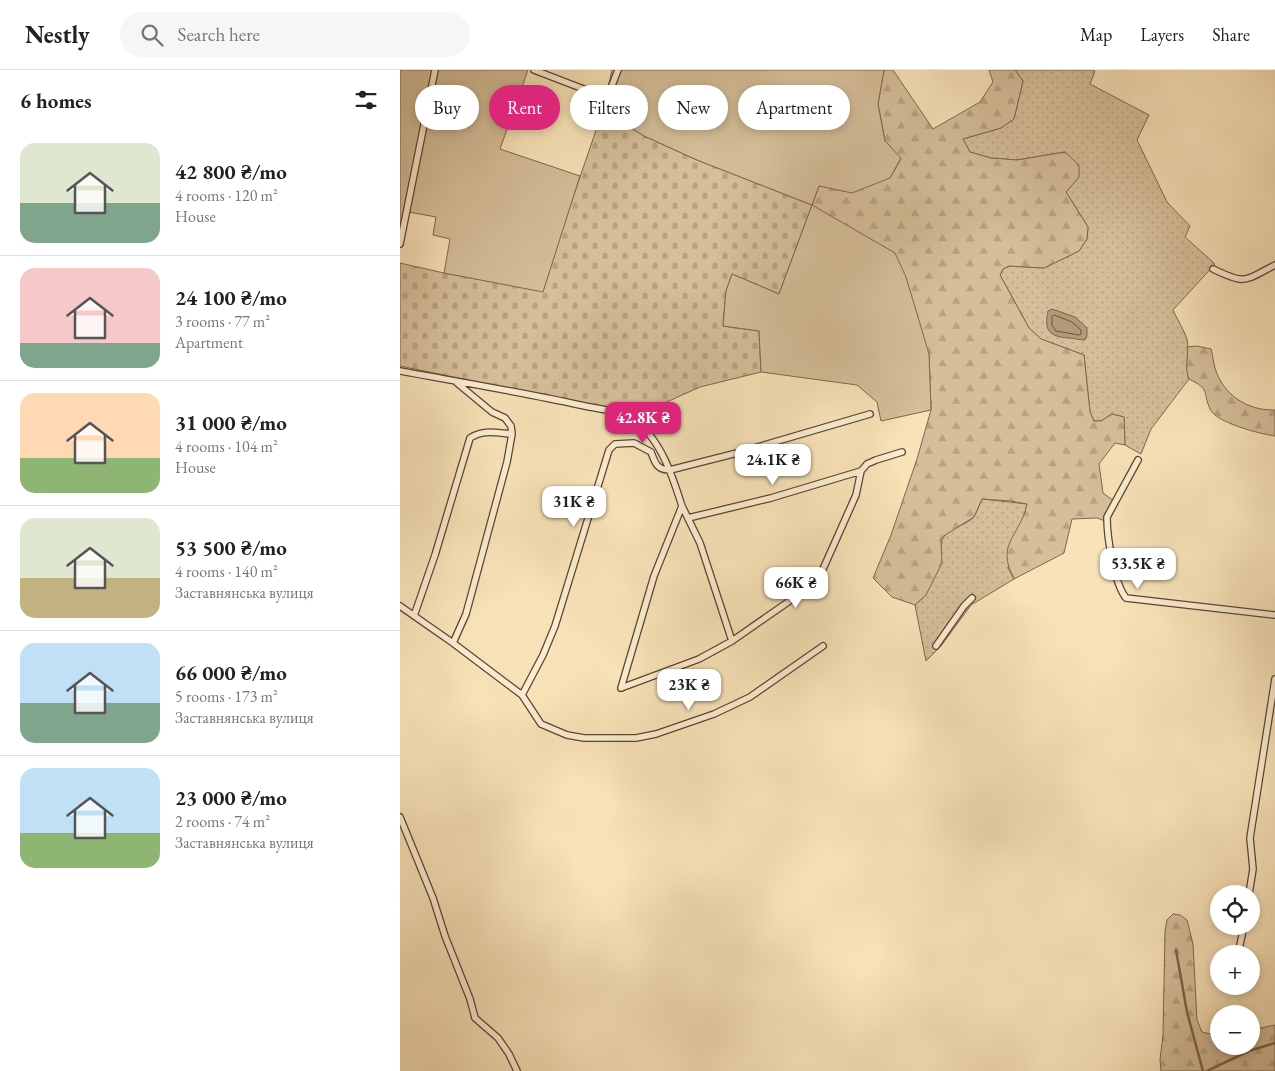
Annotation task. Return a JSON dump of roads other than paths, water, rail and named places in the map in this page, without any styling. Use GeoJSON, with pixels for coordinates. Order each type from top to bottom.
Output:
{"type":"FeatureCollection","features":[{"type":"Feature","properties":{"kind":"street"},"geometry":{"type":"LineString","coordinates":[[400,244],[435,70]]}},
{"type":"Feature","properties":{"kind":"street"},"geometry":{"type":"LineString","coordinates":[[534,70],[607,98],[618,70]]}},
{"type":"Feature","properties":{"kind":"street"},"geometry":{"type":"LineString","coordinates":[[1213,269],[1234,279],[1246,280],[1275,265]]}},
{"type":"Feature","properties":{"kind":"street"},"geometry":{"type":"LineString","coordinates":[[400,370],[455,382],[545,397],[620,414],[635,421],[650,436],[663,454],[682,506],[700,542],[732,641]]}},
{"type":"Feature","properties":{"kind":"street"},"geometry":{"type":"LineString","coordinates":[[453,642],[466,614],[507,462],[512,434],[511,426],[505,418],[492,412],[455,382]]}},
{"type":"Feature","properties":{"kind":"street"},"geometry":{"type":"LineString","coordinates":[[522,695],[543,655],[555,626],[609,450],[615,444],[634,443],[651,452],[656,466],[663,470],[670,470],[737,453],[870,414]]}},
{"type":"Feature","properties":{"kind":"street"},"geometry":{"type":"LineString","coordinates":[[414,616],[435,555],[470,438],[477,433],[487,432],[512,434]]}},
{"type":"Feature","properties":{"kind":"street"},"geometry":{"type":"LineString","coordinates":[[682,506],[654,576],[621,688],[699,659],[732,641],[801,592],[823,569],[856,495],[862,471],[867,464],[902,452]]}},
{"type":"Feature","properties":{"kind":"street"},"geometry":{"type":"LineString","coordinates":[[1138,460],[1107,517],[1107,527],[1120,592],[1126,598],[1275,615]]}},
{"type":"Feature","properties":{"kind":"street"},"geometry":{"type":"LineString","coordinates":[[688,518],[771,498],[862,471]]}},
{"type":"Feature","properties":{"kind":"street"},"geometry":{"type":"LineString","coordinates":[[936,646],[964,606],[972,598]]}},
{"type":"Feature","properties":{"kind":"street"},"geometry":{"type":"LineString","coordinates":[[400,606],[453,642],[522,695],[541,724],[551,729],[584,738],[636,738],[656,734],[714,714],[750,697],[823,646]]}},
{"type":"Feature","properties":{"kind":"street"},"geometry":{"type":"LineString","coordinates":[[1251,885],[1253,869],[1250,838],[1275,679]]}},
{"type":"Feature","properties":{"kind":"street"},"geometry":{"type":"LineString","coordinates":[[400,817],[433,898],[445,936],[470,999],[475,1018],[498,1038],[509,1054],[517,1071]]}},
{"type":"Feature","properties":{"kind":"water"},"geometry":{"type":"Polygon","coordinates":[[[1052,309],[1075,317],[1087,328],[1085,340],[1052,334],[1048,328],[1047,318],[1048,311],[1052,309]]]}},
{"type":"Feature","properties":{"kind":"waterway"},"geometry":{"type":"LineString","coordinates":[[1176,950],[1187,1012],[1203,1071]]}},
{"type":"Feature","properties":{"kind":"waterway"},"geometry":{"type":"LineString","coordinates":[[1207,1071],[1249,1051],[1275,1043]]}}]}
